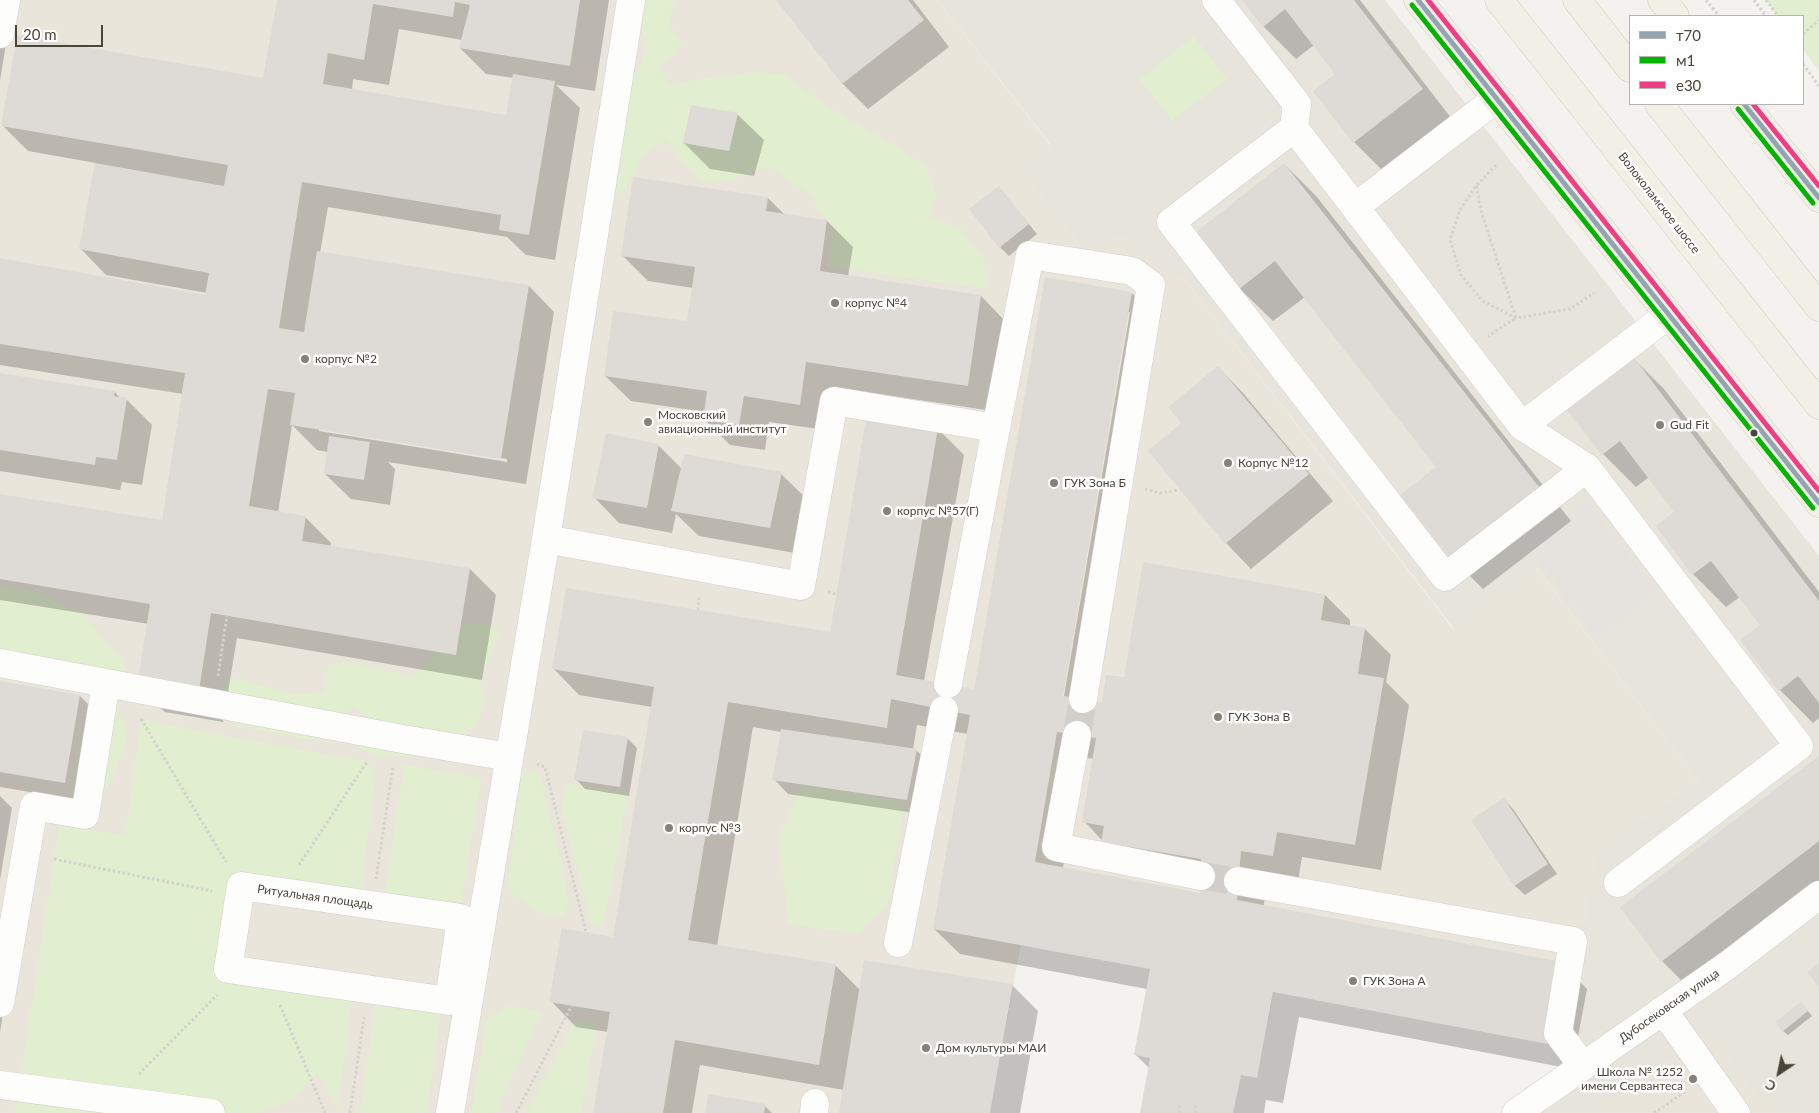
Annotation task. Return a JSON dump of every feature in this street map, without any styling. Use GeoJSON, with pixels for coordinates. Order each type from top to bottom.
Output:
{"type":"FeatureCollection","features":[{"type":"Feature","properties":{"kind":"main road"},"geometry":{"type":"LineString","coordinates":[[1418,0],[1819,503]]}},
{"type":"Feature","properties":{"kind":"main road","name":"Волоколамское шоссе"},"geometry":{"type":"LineString","coordinates":[[1499,0],[1819,405]]}},
{"type":"Feature","properties":{"kind":"main road"},"geometry":{"type":"LineString","coordinates":[[1577,0],[1629,67]]}},
{"type":"Feature","properties":{"kind":"main road"},"geometry":{"type":"LineString","coordinates":[[1662,0],[1674,15]]}},
{"type":"Feature","properties":{"kind":"main road"},"geometry":{"type":"LineString","coordinates":[[1659,105],[1819,307]]}},
{"type":"Feature","properties":{"kind":"main road"},"geometry":{"type":"LineString","coordinates":[[1745,105],[1819,198]]}},
{"type":"Feature","properties":{"kind":"street"},"geometry":{"type":"LineString","coordinates":[[0,34],[6,0]]}},
{"type":"Feature","properties":{"kind":"street"},"geometry":{"type":"LineString","coordinates":[[450,1113],[508,757],[546,540],[631,0]]}},
{"type":"Feature","properties":{"kind":"street"},"geometry":{"type":"LineString","coordinates":[[1216,0],[1297,104],[1294,128],[1522,426],[1587,468],[1799,746],[1618,883]]}},
{"type":"Feature","properties":{"kind":"street"},"geometry":{"type":"LineString","coordinates":[[1355,206],[1496,99]]}},
{"type":"Feature","properties":{"kind":"street"},"geometry":{"type":"LineString","coordinates":[[1294,128],[1171,222],[1445,577],[1587,468]]}},
{"type":"Feature","properties":{"kind":"street"},"geometry":{"type":"LineString","coordinates":[[898,943],[1030,255],[1132,270],[1151,285],[1083,699]]}},
{"type":"Feature","properties":{"kind":"street"},"geometry":{"type":"LineString","coordinates":[[1522,426],[1668,314]]}},
{"type":"Feature","properties":{"kind":"street"},"geometry":{"type":"LineString","coordinates":[[546,540],[801,586],[834,401],[996,428]]}},
{"type":"Feature","properties":{"kind":"street"},"geometry":{"type":"LineString","coordinates":[[0,663],[213,704],[508,757]]}},
{"type":"Feature","properties":{"kind":"street"},"geometry":{"type":"LineString","coordinates":[[0,1003],[34,806],[85,815],[106,683]]}},
{"type":"Feature","properties":{"kind":"street"},"geometry":{"type":"LineString","coordinates":[[1077,734],[1056,847],[1201,876]]}},
{"type":"Feature","properties":{"kind":"street"},"geometry":{"type":"LineString","coordinates":[[1238,881],[1573,941],[1558,1033],[1583,1066]]}},
{"type":"Feature","properties":{"kind":"street","name":"Ритуальная площадь"},"geometry":{"type":"LineString","coordinates":[[240,891],[280,892],[461,918],[449,1001],[228,970],[240,891]]}},
{"type":"Feature","properties":{"kind":"street","name":"Дубосековская улица"},"geometry":{"type":"LineString","coordinates":[[1533,1108],[1583,1066],[1816,904]]}},
{"type":"Feature","properties":{"kind":"street"},"geometry":{"type":"LineString","coordinates":[[1663,1010],[1736,1113]]}},
{"type":"Feature","properties":{"kind":"street"},"geometry":{"type":"LineString","coordinates":[[0,1085],[211,1113]]}},
{"type":"Feature","properties":{"kind":"path"},"geometry":{"type":"LineString","coordinates":[[1706,0],[1718,15]]}},
{"type":"Feature","properties":{"kind":"path"},"geometry":{"type":"LineString","coordinates":[[1754,0],[1765,15]]}},
{"type":"Feature","properties":{"kind":"path"},"geometry":{"type":"LineString","coordinates":[[1766,0],[1777,15]]}},
{"type":"Feature","properties":{"kind":"path"},"geometry":{"type":"LineString","coordinates":[[1804,33],[1819,20]]}},
{"type":"Feature","properties":{"kind":"path"},"geometry":{"type":"LineString","coordinates":[[1804,65],[1819,86]]}},
{"type":"Feature","properties":{"kind":"path"},"geometry":{"type":"LineString","coordinates":[[1496,165],[1476,186],[1460,210],[1450,240],[1461,275],[1484,301],[1516,318]]}},
{"type":"Feature","properties":{"kind":"path"},"geometry":{"type":"LineString","coordinates":[[1476,186],[1482,214],[1516,318]]}},
{"type":"Feature","properties":{"kind":"path"},"geometry":{"type":"LineString","coordinates":[[1465,350],[1516,318],[1570,309],[1594,293]]}},
{"type":"Feature","properties":{"kind":"path"},"geometry":{"type":"LineString","coordinates":[[213,704],[227,616]]}},
{"type":"Feature","properties":{"kind":"path"},"geometry":{"type":"LineString","coordinates":[[136,712],[240,891]]}},
{"type":"Feature","properties":{"kind":"path"},"geometry":{"type":"LineString","coordinates":[[280,892],[367,762],[387,736]]}},
{"type":"Feature","properties":{"kind":"path"},"geometry":{"type":"LineString","coordinates":[[372,906],[387,736]]}},
{"type":"Feature","properties":{"kind":"path"},"geometry":{"type":"LineString","coordinates":[[508,757],[545,766],[586,932]]}},
{"type":"Feature","properties":{"kind":"path"},"geometry":{"type":"LineString","coordinates":[[26,854],[240,891]]}},
{"type":"Feature","properties":{"kind":"path"},"geometry":{"type":"LineString","coordinates":[[113,1100],[254,973],[325,1113]]}},
{"type":"Feature","properties":{"kind":"path"},"geometry":{"type":"LineString","coordinates":[[350,1113],[368,990]]}},
{"type":"Feature","properties":{"kind":"path"},"geometry":{"type":"LineString","coordinates":[[516,1113],[572,1005]]}},
{"type":"Feature","properties":{"kind":"path"},"geometry":{"type":"LineString","coordinates":[[1654,1113],[1709,1074]]}},
{"type":"Feature","properties":{"kind":"path"},"geometry":{"type":"LineString","coordinates":[[1179,1113],[1180,1102]]}},
{"type":"Feature","properties":{"kind":"path"},"geometry":{"type":"LineString","coordinates":[[1195,1113],[1196,1105]]}},
{"type":"Feature","properties":{"kind":"shaded area","name":"Московский авиационный институт"},"geometry":{"type":"Polygon","coordinates":[[[0,0],[938,0],[1051,146],[1022,169],[1089,256],[1120,233],[1185,279],[1453,629],[1535,566],[1698,780],[1597,854],[1569,1023],[1547,1044],[1274,992],[1257,1078],[1134,1055],[1150,969],[1021,944],[990,1113],[0,1113],[0,0]]]}},
{"type":"Feature","properties":{"kind":"shaded area"},"geometry":{"type":"Polygon","coordinates":[[[938,0],[1385,0],[1819,556],[1819,883],[1589,1050],[1569,1023],[1596,854],[1698,780],[1536,567],[1454,629],[1185,279],[1089,256],[1021,169],[1051,145],[938,0]]]}},
{"type":"Feature","properties":{"kind":"shaded area"},"geometry":{"type":"Polygon","coordinates":[[[1586,500],[1657,593],[1599,637],[1528,544],[1586,500]]]}},
{"type":"Feature","properties":{"kind":"shaded area"},"geometry":{"type":"Polygon","coordinates":[[[1819,909],[1819,1113],[1532,1113],[1819,909]]]}},
{"type":"Feature","properties":{"kind":"shaded area","name":"Школа № 1252 имени Сервантеса"},"geometry":{"type":"Polygon","coordinates":[[[1711,1030],[1770,1113],[1591,1113],[1711,1030]]]}},
{"type":"Feature","properties":{"kind":"green space"},"geometry":{"type":"Polygon","coordinates":[[[640,0],[674,0],[669,24],[682,42],[659,68],[669,84],[752,72],[783,74],[831,109],[898,147],[926,166],[937,197],[928,216],[962,230],[983,257],[988,289],[827,266],[834,226],[818,212],[813,197],[768,166],[728,181],[701,181],[665,140],[644,156],[621,196],[612,186],[630,91],[647,45],[641,26],[640,0]]]}},
{"type":"Feature","properties":{"kind":"green space"},"geometry":{"type":"Polygon","coordinates":[[[1766,0],[1819,0],[1819,71],[1804,50],[1804,15],[1777,15],[1766,0]]]}},
{"type":"Feature","properties":{"kind":"green space"},"geometry":{"type":"Polygon","coordinates":[[[1194,36],[1227,79],[1172,121],[1139,79],[1194,36]]]}},
{"type":"Feature","properties":{"kind":"green space"},"geometry":{"type":"Polygon","coordinates":[[[0,587],[31,590],[84,614],[121,657],[127,676],[118,703],[119,715],[128,735],[113,778],[96,800],[77,798],[72,783],[92,690],[0,673],[0,587]]]}},
{"type":"Feature","properties":{"kind":"green space"},"geometry":{"type":"Polygon","coordinates":[[[482,622],[499,632],[479,682],[486,699],[477,724],[450,755],[379,757],[360,749],[366,715],[354,705],[345,718],[346,740],[313,740],[237,726],[216,711],[227,680],[239,679],[293,695],[324,692],[328,665],[349,662],[416,676],[430,659],[467,624],[482,622]]]}},
{"type":"Feature","properties":{"kind":"green space"},"geometry":{"type":"Polygon","coordinates":[[[141,720],[367,762],[376,773],[359,903],[241,887],[229,969],[353,987],[338,1109],[317,1074],[297,1098],[260,1113],[15,1113],[59,826],[125,835],[141,720]]]}},
{"type":"Feature","properties":{"kind":"green space"},"geometry":{"type":"Polygon","coordinates":[[[404,765],[481,778],[459,918],[383,907],[404,765]]]}},
{"type":"Feature","properties":{"kind":"green space"},"geometry":{"type":"Polygon","coordinates":[[[522,772],[540,774],[565,879],[569,906],[562,916],[539,912],[507,888],[522,772]]]}},
{"type":"Feature","properties":{"kind":"green space"},"geometry":{"type":"Polygon","coordinates":[[[567,783],[628,794],[603,927],[591,924],[561,806],[567,783]]]}},
{"type":"Feature","properties":{"kind":"green space"},"geometry":{"type":"Polygon","coordinates":[[[802,784],[905,802],[888,904],[859,934],[788,924],[779,835],[802,784]]]}},
{"type":"Feature","properties":{"kind":"green space"},"geometry":{"type":"Polygon","coordinates":[[[377,991],[442,1000],[427,1113],[360,1113],[377,991]]]}},
{"type":"Feature","properties":{"kind":"green space"},"geometry":{"type":"Polygon","coordinates":[[[508,1006],[542,1012],[495,1113],[471,1113],[487,1018],[508,1006]]]}},
{"type":"Feature","properties":{"kind":"green space"},"geometry":{"type":"Polygon","coordinates":[[[574,1021],[597,1023],[581,1113],[526,1113],[574,1021]]]}},
{"type":"Feature","properties":{"kind":"building","name":"корпус №2"},"geometry":{"type":"Polygon","coordinates":[[[277,0],[580,0],[570,66],[459,48],[470,5],[455,2],[453,17],[373,4],[364,60],[328,53],[323,84],[506,115],[513,74],[555,81],[529,235],[499,230],[501,215],[302,182],[279,328],[304,332],[317,251],[529,285],[501,459],[290,425],[295,393],[268,389],[249,506],[306,516],[302,541],[470,568],[456,655],[211,613],[198,697],[137,687],[150,604],[0,579],[0,494],[162,520],[185,373],[0,344],[0,258],[205,295],[209,273],[79,249],[95,163],[224,186],[228,165],[1,126],[17,35],[263,78],[277,0]]]}},
{"type":"Feature","properties":{"kind":"building"},"geometry":{"type":"Polygon","coordinates":[[[776,0],[908,0],[924,20],[842,84],[776,0]]]}},
{"type":"Feature","properties":{"kind":"building"},"geometry":{"type":"Polygon","coordinates":[[[1242,0],[1354,0],[1423,89],[1353,143],[1313,91],[1335,74],[1285,9],[1263,27],[1242,0]]]}},
{"type":"Feature","properties":{"kind":"building"},"geometry":{"type":"Polygon","coordinates":[[[691,105],[738,113],[729,151],[683,143],[691,105]]]}},
{"type":"Feature","properties":{"kind":"building"},"geometry":{"type":"Polygon","coordinates":[[[1284,163],[1539,487],[1449,557],[1400,495],[1436,467],[1275,261],[1239,289],[1195,233],[1284,163]]]}},
{"type":"Feature","properties":{"kind":"building","name":"корпус №4"},"geometry":{"type":"Polygon","coordinates":[[[633,177],[768,197],[766,211],[827,220],[820,271],[981,295],[968,386],[806,362],[800,405],[744,396],[739,425],[703,420],[707,391],[604,376],[613,311],[687,321],[695,267],[621,256],[633,177]]]}},
{"type":"Feature","properties":{"kind":"building"},"geometry":{"type":"Polygon","coordinates":[[[999,186],[1029,224],[999,248],[969,209],[999,186]]]}},
{"type":"Feature","properties":{"kind":"building"},"geometry":{"type":"Polygon","coordinates":[[[1045,277],[1132,292],[1063,696],[1102,702],[1106,675],[1124,677],[1143,562],[1325,594],[1321,620],[1365,628],[1358,674],[1384,678],[1355,845],[1277,832],[1273,856],[1241,851],[1237,900],[1562,962],[1547,1044],[1273,992],[1257,1078],[1241,1075],[1233,1113],[1140,1113],[1150,1058],[1134,1055],[1150,969],[933,929],[970,715],[891,699],[887,728],[728,702],[688,940],[836,964],[819,1065],[675,1040],[663,1113],[593,1113],[610,1012],[549,1002],[562,928],[613,937],[654,687],[552,669],[566,588],[830,632],[866,418],[938,428],[896,675],[974,689],[1045,277]],[[1057,732],[1035,862],[1200,893],[1201,859],[1101,842],[1104,826],[1082,822],[1096,738],[1057,732]]]}},
{"type":"Feature","properties":{"kind":"building"},"geometry":{"type":"Polygon","coordinates":[[[1632,355],[1819,601],[1819,703],[1798,676],[1779,691],[1740,640],[1760,625],[1711,561],[1692,575],[1656,526],[1674,512],[1620,441],[1602,455],[1564,406],[1632,355]]]}},
{"type":"Feature","properties":{"kind":"building","name":"Корпус №12"},"geometry":{"type":"Polygon","coordinates":[[[1218,366],[1309,474],[1225,544],[1148,451],[1181,423],[1168,407],[1218,366]]]}},
{"type":"Feature","properties":{"kind":"building"},"geometry":{"type":"Polygon","coordinates":[[[0,373],[115,391],[114,396],[127,398],[117,460],[96,457],[95,465],[0,450],[0,373]]]}},
{"type":"Feature","properties":{"kind":"building"},"geometry":{"type":"Polygon","coordinates":[[[606,433],[659,444],[647,508],[592,498],[606,433]]]}},
{"type":"Feature","properties":{"kind":"building"},"geometry":{"type":"Polygon","coordinates":[[[329,436],[370,442],[364,480],[324,474],[329,436]]]}},
{"type":"Feature","properties":{"kind":"building"},"geometry":{"type":"Polygon","coordinates":[[[684,454],[782,472],[770,528],[671,511],[684,454]]]}},
{"type":"Feature","properties":{"kind":"building"},"geometry":{"type":"Polygon","coordinates":[[[0,681],[80,695],[65,783],[0,772],[0,681]]]}},
{"type":"Feature","properties":{"kind":"building"},"geometry":{"type":"Polygon","coordinates":[[[781,729],[917,749],[907,800],[772,780],[781,729]]]}},
{"type":"Feature","properties":{"kind":"building"},"geometry":{"type":"Polygon","coordinates":[[[583,730],[628,737],[620,787],[574,780],[583,730]]]}},
{"type":"Feature","properties":{"kind":"building"},"geometry":{"type":"Polygon","coordinates":[[[1819,756],[1819,841],[1661,962],[1620,907],[1819,756]]]}},
{"type":"Feature","properties":{"kind":"building"},"geometry":{"type":"Polygon","coordinates":[[[1504,798],[1548,864],[1514,886],[1471,820],[1504,798]]]}},
{"type":"Feature","properties":{"kind":"building","name":"Дом культуры МАИ"},"geometry":{"type":"Polygon","coordinates":[[[864,960],[1013,984],[990,1113],[839,1113],[864,960]]]}},
{"type":"Feature","properties":{"kind":"building"},"geometry":{"type":"Polygon","coordinates":[[[1819,963],[1819,987],[1807,972],[1819,963]]]}},
{"type":"Feature","properties":{"kind":"building"},"geometry":{"type":"Polygon","coordinates":[[[1801,1002],[1808,1011],[1782,1032],[1775,1022],[1801,1002]]]}},
{"type":"Feature","properties":{"kind":"building"},"geometry":{"type":"Polygon","coordinates":[[[708,1094],[766,1104],[764,1113],[705,1113],[708,1094]]]}},
{"type":"Feature","properties":{"kind":"tunnel"},"geometry":{"type":"LineString","coordinates":[[1077,735],[1083,699]]}},
{"type":"Feature","properties":{"kind":"tunnel"},"geometry":{"type":"LineString","coordinates":[[1201,876],[1238,881]]}},
{"type":"Feature","properties":{"kind":"transit line","name":"т70"},"geometry":{"type":"LineString","coordinates":[[1418,0],[1819,503]]}},
{"type":"Feature","properties":{"kind":"transit line","name":"е30"},"geometry":{"type":"LineString","coordinates":[[1428,0],[1819,491]]}},
{"type":"Feature","properties":{"kind":"transit line","name":"м1"},"geometry":{"type":"LineString","coordinates":[[1412,5],[1813,508]]}},
{"type":"Feature","properties":{"kind":"transit line","name":"т70"},"geometry":{"type":"LineString","coordinates":[[1745,105],[1819,198]]}},
{"type":"Feature","properties":{"kind":"transit line","name":"е30"},"geometry":{"type":"LineString","coordinates":[[1754,105],[1819,186]]}},
{"type":"Feature","properties":{"kind":"transit line","name":"м1"},"geometry":{"type":"LineString","coordinates":[[1738,109],[1813,203]]}},
{"type":"Feature","properties":{"kind":"place","name":"корпус №4"},"geometry":{"type":"Point","coordinates":[835,303]}},
{"type":"Feature","properties":{"kind":"place","name":"корпус №2"},"geometry":{"type":"Point","coordinates":[305,359]}},
{"type":"Feature","properties":{"kind":"place","name":"Московский авиационный институт"},"geometry":{"type":"Point","coordinates":[648,422]}},
{"type":"Feature","properties":{"kind":"place","name":"Gud Fit"},"geometry":{"type":"Point","coordinates":[1660,425]}},
{"type":"Feature","properties":{"kind":"place","name":"Корпус №12"},"geometry":{"type":"Point","coordinates":[1228,463]}},
{"type":"Feature","properties":{"kind":"place","name":"ГУК Зона Б"},"geometry":{"type":"Point","coordinates":[1054,483]}},
{"type":"Feature","properties":{"kind":"place","name":"корпус №57(Г)"},"geometry":{"type":"Point","coordinates":[887,511]}},
{"type":"Feature","properties":{"kind":"place","name":"ГУК Зона В"},"geometry":{"type":"Point","coordinates":[1218,717]}},
{"type":"Feature","properties":{"kind":"place","name":"корпус №3"},"geometry":{"type":"Point","coordinates":[669,828]}},
{"type":"Feature","properties":{"kind":"place","name":"ГУК Зона А"},"geometry":{"type":"Point","coordinates":[1353,981]}},
{"type":"Feature","properties":{"kind":"place","name":"Дом культуры МАИ"},"geometry":{"type":"Point","coordinates":[926,1048]}},
{"type":"Feature","properties":{"kind":"place","name":"Школа № 1252 имени Сервантеса"},"geometry":{"type":"Point","coordinates":[1693,1079]}}]}
